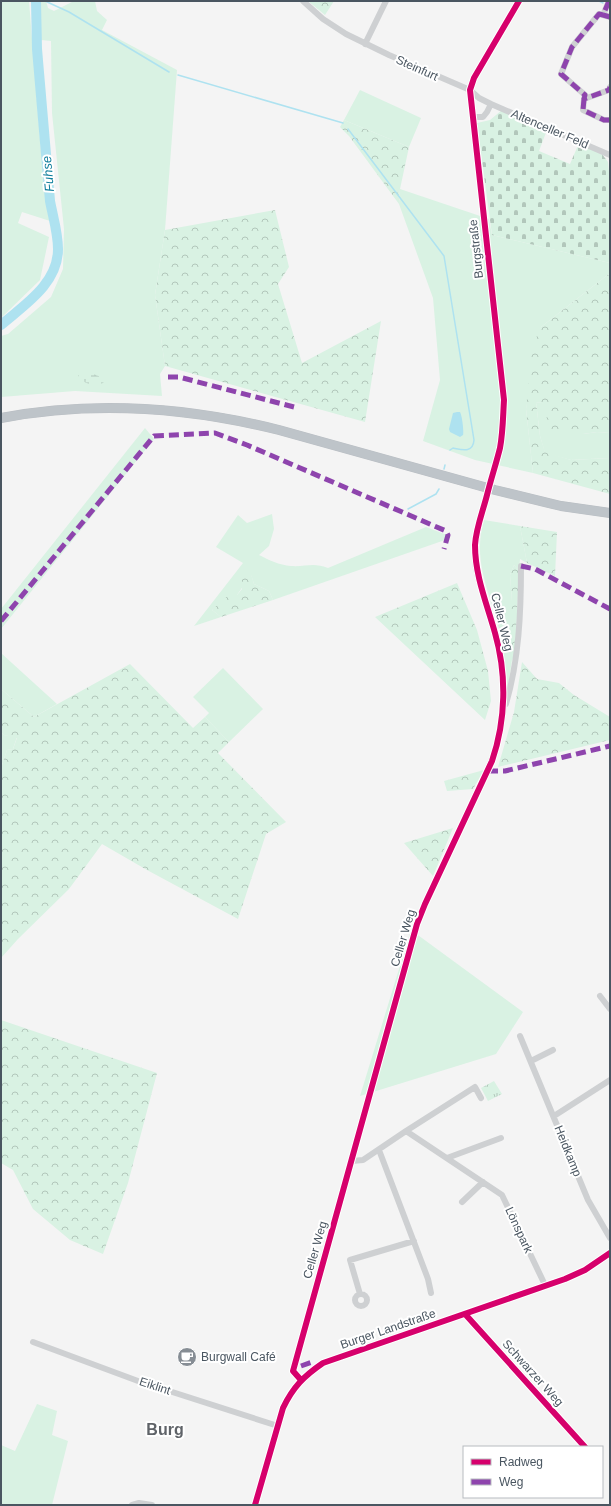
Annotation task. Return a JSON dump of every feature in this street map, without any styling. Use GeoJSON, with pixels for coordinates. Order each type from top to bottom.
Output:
{"type":"FeatureCollection","features":[{"type":"Feature","properties":{"kind":"highway"},"geometry":{"type":"LineString","coordinates":[[1,418],[73,408],[131,407],[213,416],[279,430],[517,496],[561,506],[610,513]]}},
{"type":"Feature","properties":{"kind":"street","name":"Steinfurt"},"geometry":{"type":"LineString","coordinates":[[303,1],[323,19],[346,34],[365,44],[470,90]]}},
{"type":"Feature","properties":{"kind":"street"},"geometry":{"type":"LineString","coordinates":[[365,44],[386,1]]}},
{"type":"Feature","properties":{"kind":"street","name":"Burgstraße"},"geometry":{"type":"LineString","coordinates":[[484,506],[500,448],[504,400],[470,90],[474,78],[519,1]]}},
{"type":"Feature","properties":{"kind":"street"},"geometry":{"type":"LineString","coordinates":[[603,15],[608,1]]}},
{"type":"Feature","properties":{"kind":"street"},"geometry":{"type":"LineString","coordinates":[[610,18],[599,14],[572,47],[561,74],[585,95],[583,110],[604,120],[610,120]]}},
{"type":"Feature","properties":{"kind":"street"},"geometry":{"type":"LineString","coordinates":[[584,99],[609,90],[610,87]]}},
{"type":"Feature","properties":{"kind":"street","name":"Altenceller Feld"},"geometry":{"type":"LineString","coordinates":[[470,90],[479,98],[491,104],[610,155]]}},
{"type":"Feature","properties":{"kind":"street"},"geometry":{"type":"LineString","coordinates":[[473,117],[483,117],[491,104]]}},
{"type":"Feature","properties":{"kind":"street","name":"Celler Weg"},"geometry":{"type":"LineString","coordinates":[[484,506],[476,542],[476,568],[496,635],[502,678],[504,711]]}},
{"type":"Feature","properties":{"kind":"street","name":"Celler Weg"},"geometry":{"type":"LineString","coordinates":[[301,1380],[293,1371],[417,924],[488,771],[498,743],[513,676],[519,639],[521,566]]}},
{"type":"Feature","properties":{"kind":"street"},"geometry":{"type":"LineString","coordinates":[[600,996],[610,1009]]}},
{"type":"Feature","properties":{"kind":"street","name":"Heidkamp"},"geometry":{"type":"LineString","coordinates":[[520,1036],[588,1200],[610,1238]]}},
{"type":"Feature","properties":{"kind":"street"},"geometry":{"type":"LineString","coordinates":[[531,1061],[553,1050]]}},
{"type":"Feature","properties":{"kind":"street"},"geometry":{"type":"LineString","coordinates":[[554,1116],[610,1080]]}},
{"type":"Feature","properties":{"kind":"street"},"geometry":{"type":"LineString","coordinates":[[352,1161],[363,1160],[475,1087],[481,1098]]}},
{"type":"Feature","properties":{"kind":"street","name":"Lönspark"},"geometry":{"type":"LineString","coordinates":[[406,1131],[502,1195],[545,1286]]}},
{"type":"Feature","properties":{"kind":"street"},"geometry":{"type":"LineString","coordinates":[[446,1158],[501,1138]]}},
{"type":"Feature","properties":{"kind":"street"},"geometry":{"type":"LineString","coordinates":[[379,1150],[428,1279],[431,1294]]}},
{"type":"Feature","properties":{"kind":"street"},"geometry":{"type":"LineString","coordinates":[[462,1202],[483,1182]]}},
{"type":"Feature","properties":{"kind":"street"},"geometry":{"type":"LineString","coordinates":[[360,1294],[350,1260],[414,1241]]}},
{"type":"Feature","properties":{"kind":"street","name":"Burger Landstraße"},"geometry":{"type":"LineString","coordinates":[[255,1505],[283,1408],[290,1394],[301,1380],[323,1363],[565,1279],[585,1270],[610,1254]]}},
{"type":"Feature","properties":{"kind":"street","name":"Schwarzer Weg"},"geometry":{"type":"LineString","coordinates":[[465,1314],[584,1446]]}},
{"type":"Feature","properties":{"kind":"street","name":"Eiklint"},"geometry":{"type":"LineString","coordinates":[[33,1342],[138,1381],[278,1426]]}},
{"type":"Feature","properties":{"kind":"street"},"geometry":{"type":"LineString","coordinates":[[132,1505],[139,1503],[152,1505]]}},
{"type":"Feature","properties":{"kind":"green space"},"geometry":{"type":"Polygon","coordinates":[[[1,1],[29,1],[43,177],[50,221],[22,212],[18,223],[49,237],[40,280],[1,318],[1,1]]]}},
{"type":"Feature","properties":{"kind":"green space"},"geometry":{"type":"Polygon","coordinates":[[[39,1],[46,1],[48,8],[54,11],[74,1],[95,1],[97,11],[107,20],[102,30],[177,70],[165,230],[155,295],[165,366],[160,374],[162,396],[75,391],[1,397],[1,336],[8,334],[51,297],[63,269],[64,229],[52,113],[51,41],[41,40],[39,1]]]}},
{"type":"Feature","properties":{"kind":"green space"},"geometry":{"type":"Polygon","coordinates":[[[308,1],[334,1],[325,15],[308,1]]]}},
{"type":"Feature","properties":{"kind":"green space"},"geometry":{"type":"Polygon","coordinates":[[[360,90],[421,118],[409,147],[344,120],[360,90]]]}},
{"type":"Feature","properties":{"kind":"green space"},"geometry":{"type":"Polygon","coordinates":[[[502,110],[547,130],[539,151],[570,164],[579,143],[602,154],[608,162],[610,182],[610,263],[492,235],[477,123],[490,120],[502,110]]]}},
{"type":"Feature","properties":{"kind":"green space"},"geometry":{"type":"Polygon","coordinates":[[[344,120],[409,147],[400,189],[399,204],[349,136],[340,127],[344,120]]]}},
{"type":"Feature","properties":{"kind":"green space"},"geometry":{"type":"Polygon","coordinates":[[[400,189],[489,219],[492,235],[610,263],[610,273],[541,327],[526,409],[533,473],[475,460],[423,441],[440,380],[433,298],[399,204],[400,189]]]}},
{"type":"Feature","properties":{"kind":"green space"},"geometry":{"type":"Polygon","coordinates":[[[275,210],[289,267],[278,284],[302,363],[381,321],[365,422],[165,366],[155,295],[165,230],[275,210]]]}},
{"type":"Feature","properties":{"kind":"green space"},"geometry":{"type":"Polygon","coordinates":[[[610,273],[610,433],[597,432],[583,434],[551,431],[542,403],[536,402],[540,436],[545,452],[571,460],[610,457],[610,494],[533,473],[526,409],[532,347],[541,327],[610,273]]]}},
{"type":"Feature","properties":{"kind":"green space"},"geometry":{"type":"Polygon","coordinates":[[[80,371],[86,371],[101,377],[104,382],[97,385],[85,383],[78,375],[80,371]]]}},
{"type":"Feature","properties":{"kind":"green space"},"geometry":{"type":"Polygon","coordinates":[[[536,402],[542,403],[583,434],[597,432],[610,433],[609,458],[571,460],[545,453],[540,436],[536,402]]]}},
{"type":"Feature","properties":{"kind":"green space"},"geometry":{"type":"Polygon","coordinates":[[[145,428],[154,439],[1,629],[1,609],[145,428]]]}},
{"type":"Feature","properties":{"kind":"green space"},"geometry":{"type":"Polygon","coordinates":[[[272,514],[274,529],[269,546],[259,555],[278,563],[291,566],[314,565],[328,568],[426,527],[447,535],[445,540],[273,600],[269,591],[254,584],[251,575],[237,595],[212,610],[221,617],[194,626],[243,563],[216,547],[238,515],[247,523],[272,514]]]}},
{"type":"Feature","properties":{"kind":"green space"},"geometry":{"type":"Polygon","coordinates":[[[484,520],[520,526],[527,563],[520,559],[519,571],[514,565],[510,575],[512,601],[512,660],[507,693],[503,647],[484,578],[480,556],[481,532],[484,520]]]}},
{"type":"Feature","properties":{"kind":"green space"},"geometry":{"type":"Polygon","coordinates":[[[520,526],[557,532],[555,576],[527,563],[520,526]]]}},
{"type":"Feature","properties":{"kind":"green space"},"geometry":{"type":"Polygon","coordinates":[[[514,565],[519,571],[516,638],[513,661],[509,648],[512,601],[510,575],[514,565]]]}},
{"type":"Feature","properties":{"kind":"green space"},"geometry":{"type":"Polygon","coordinates":[[[251,574],[254,584],[269,591],[273,600],[221,617],[212,610],[230,594],[237,595],[242,589],[242,579],[251,574]]]}},
{"type":"Feature","properties":{"kind":"green space"},"geometry":{"type":"Polygon","coordinates":[[[457,583],[477,630],[488,671],[491,701],[485,720],[375,617],[457,583]]]}},
{"type":"Feature","properties":{"kind":"green space"},"geometry":{"type":"Polygon","coordinates":[[[1,653],[57,704],[34,717],[1,689],[1,653]]]}},
{"type":"Feature","properties":{"kind":"green space"},"geometry":{"type":"Polygon","coordinates":[[[522,662],[537,679],[559,683],[574,695],[610,717],[610,740],[498,767],[514,712],[522,662]]]}},
{"type":"Feature","properties":{"kind":"green space"},"geometry":{"type":"Polygon","coordinates":[[[130,664],[193,728],[205,717],[229,742],[218,753],[286,822],[266,834],[238,919],[102,844],[69,889],[18,939],[1,958],[1,768],[7,750],[13,749],[17,738],[4,735],[1,732],[1,689],[34,717],[130,664]]]}},
{"type":"Feature","properties":{"kind":"green space"},"geometry":{"type":"Polygon","coordinates":[[[223,668],[263,709],[229,742],[205,717],[209,713],[193,697],[223,668]]]}},
{"type":"Feature","properties":{"kind":"green space"},"geometry":{"type":"Polygon","coordinates":[[[1,732],[4,735],[17,737],[13,749],[7,750],[1,768],[1,732]]]}},
{"type":"Feature","properties":{"kind":"green space"},"geometry":{"type":"Polygon","coordinates":[[[484,770],[473,789],[447,791],[444,781],[484,770]]]}},
{"type":"Feature","properties":{"kind":"green space"},"geometry":{"type":"Polygon","coordinates":[[[453,828],[433,876],[404,843],[453,828]]]}},
{"type":"Feature","properties":{"kind":"green space"},"geometry":{"type":"Polygon","coordinates":[[[411,930],[523,1012],[496,1054],[360,1096],[411,930]]]}},
{"type":"Feature","properties":{"kind":"green space"},"geometry":{"type":"Polygon","coordinates":[[[1,1020],[157,1073],[128,1183],[103,1254],[70,1240],[33,1209],[13,1170],[1,1163],[1,1020]]]}},
{"type":"Feature","properties":{"kind":"green space"},"geometry":{"type":"Polygon","coordinates":[[[494,1081],[502,1094],[488,1101],[481,1088],[494,1081]]]}},
{"type":"Feature","properties":{"kind":"green space"},"geometry":{"type":"Polygon","coordinates":[[[37,1404],[57,1411],[52,1435],[68,1441],[52,1505],[1,1505],[1,1445],[15,1451],[37,1404]]]}},
{"type":"Feature","properties":{"kind":"water"},"geometry":{"type":"Polygon","coordinates":[[[460,412],[463,424],[463,435],[460,437],[450,432],[449,429],[453,413],[460,412]]]}},
{"type":"Feature","properties":{"kind":"waterway","name":"Fuhse"},"geometry":{"type":"LineString","coordinates":[[1,325],[38,293],[46,283],[52,273],[58,249],[50,201],[37,49],[36,1]]}},
{"type":"Feature","properties":{"kind":"waterway"},"geometry":{"type":"LineString","coordinates":[[45,1],[69,12],[169,72]]}},
{"type":"Feature","properties":{"kind":"waterway"},"geometry":{"type":"LineString","coordinates":[[599,1],[603,3]]}},
{"type":"Feature","properties":{"kind":"waterway"},"geometry":{"type":"LineString","coordinates":[[178,75],[343,123]]}},
{"type":"Feature","properties":{"kind":"waterway"},"geometry":{"type":"LineString","coordinates":[[348,129],[444,256],[474,440],[470,449],[464,450],[453,448],[450,450]]}},
{"type":"Feature","properties":{"kind":"waterway"},"geometry":{"type":"LineString","coordinates":[[444,469],[445,465]]}},
{"type":"Feature","properties":{"kind":"waterway"},"geometry":{"type":"LineString","coordinates":[[408,509],[436,494],[439,489]]}},
{"type":"Feature","properties":{"kind":"marked path"},"geometry":{"type":"LineString","coordinates":[[609,1],[603,15],[610,17]]}},
{"type":"Feature","properties":{"kind":"marked path"},"geometry":{"type":"LineString","coordinates":[[603,15],[599,14],[572,47],[561,74],[585,95],[584,99],[609,90],[610,87]]}},
{"type":"Feature","properties":{"kind":"marked path"},"geometry":{"type":"LineString","coordinates":[[584,99],[583,110],[604,120],[610,120]]}},
{"type":"Feature","properties":{"kind":"marked path"},"geometry":{"type":"LineString","coordinates":[[168,377],[179,377],[294,407]]}},
{"type":"Feature","properties":{"kind":"marked path"},"geometry":{"type":"LineString","coordinates":[[1,621],[154,436],[215,433],[247,445],[446,531],[448,535],[444,549]]}},
{"type":"Feature","properties":{"kind":"marked path"},"geometry":{"type":"LineString","coordinates":[[521,566],[535,569],[610,609]]}},
{"type":"Feature","properties":{"kind":"marked path"},"geometry":{"type":"LineString","coordinates":[[488,771],[505,771],[610,746]]}},
{"type":"Feature","properties":{"kind":"marked path"},"geometry":{"type":"LineString","coordinates":[[301,1366],[315,1361]]}},
{"type":"Feature","properties":{"kind":"cycle path"},"geometry":{"type":"LineString","coordinates":[[301,1380],[293,1371],[417,924],[492,761],[500,730],[503,697],[502,665],[495,633],[479,579],[475,545],[478,526],[500,448],[504,400],[470,90],[474,78],[519,1]]}},
{"type":"Feature","properties":{"kind":"cycle path"},"geometry":{"type":"LineString","coordinates":[[255,1505],[283,1408],[300,1382],[323,1363],[565,1279],[585,1270],[610,1253]]}},
{"type":"Feature","properties":{"kind":"cycle path"},"geometry":{"type":"LineString","coordinates":[[465,1314],[584,1446]]}},
{"type":"Feature","properties":{"kind":"place","name":"Burgwall Café"},"geometry":{"type":"Point","coordinates":[187,1357]}},
{"type":"Feature","properties":{"kind":"district","name":"Burg"},"geometry":{"type":"Point","coordinates":[165,1429]}}]}
